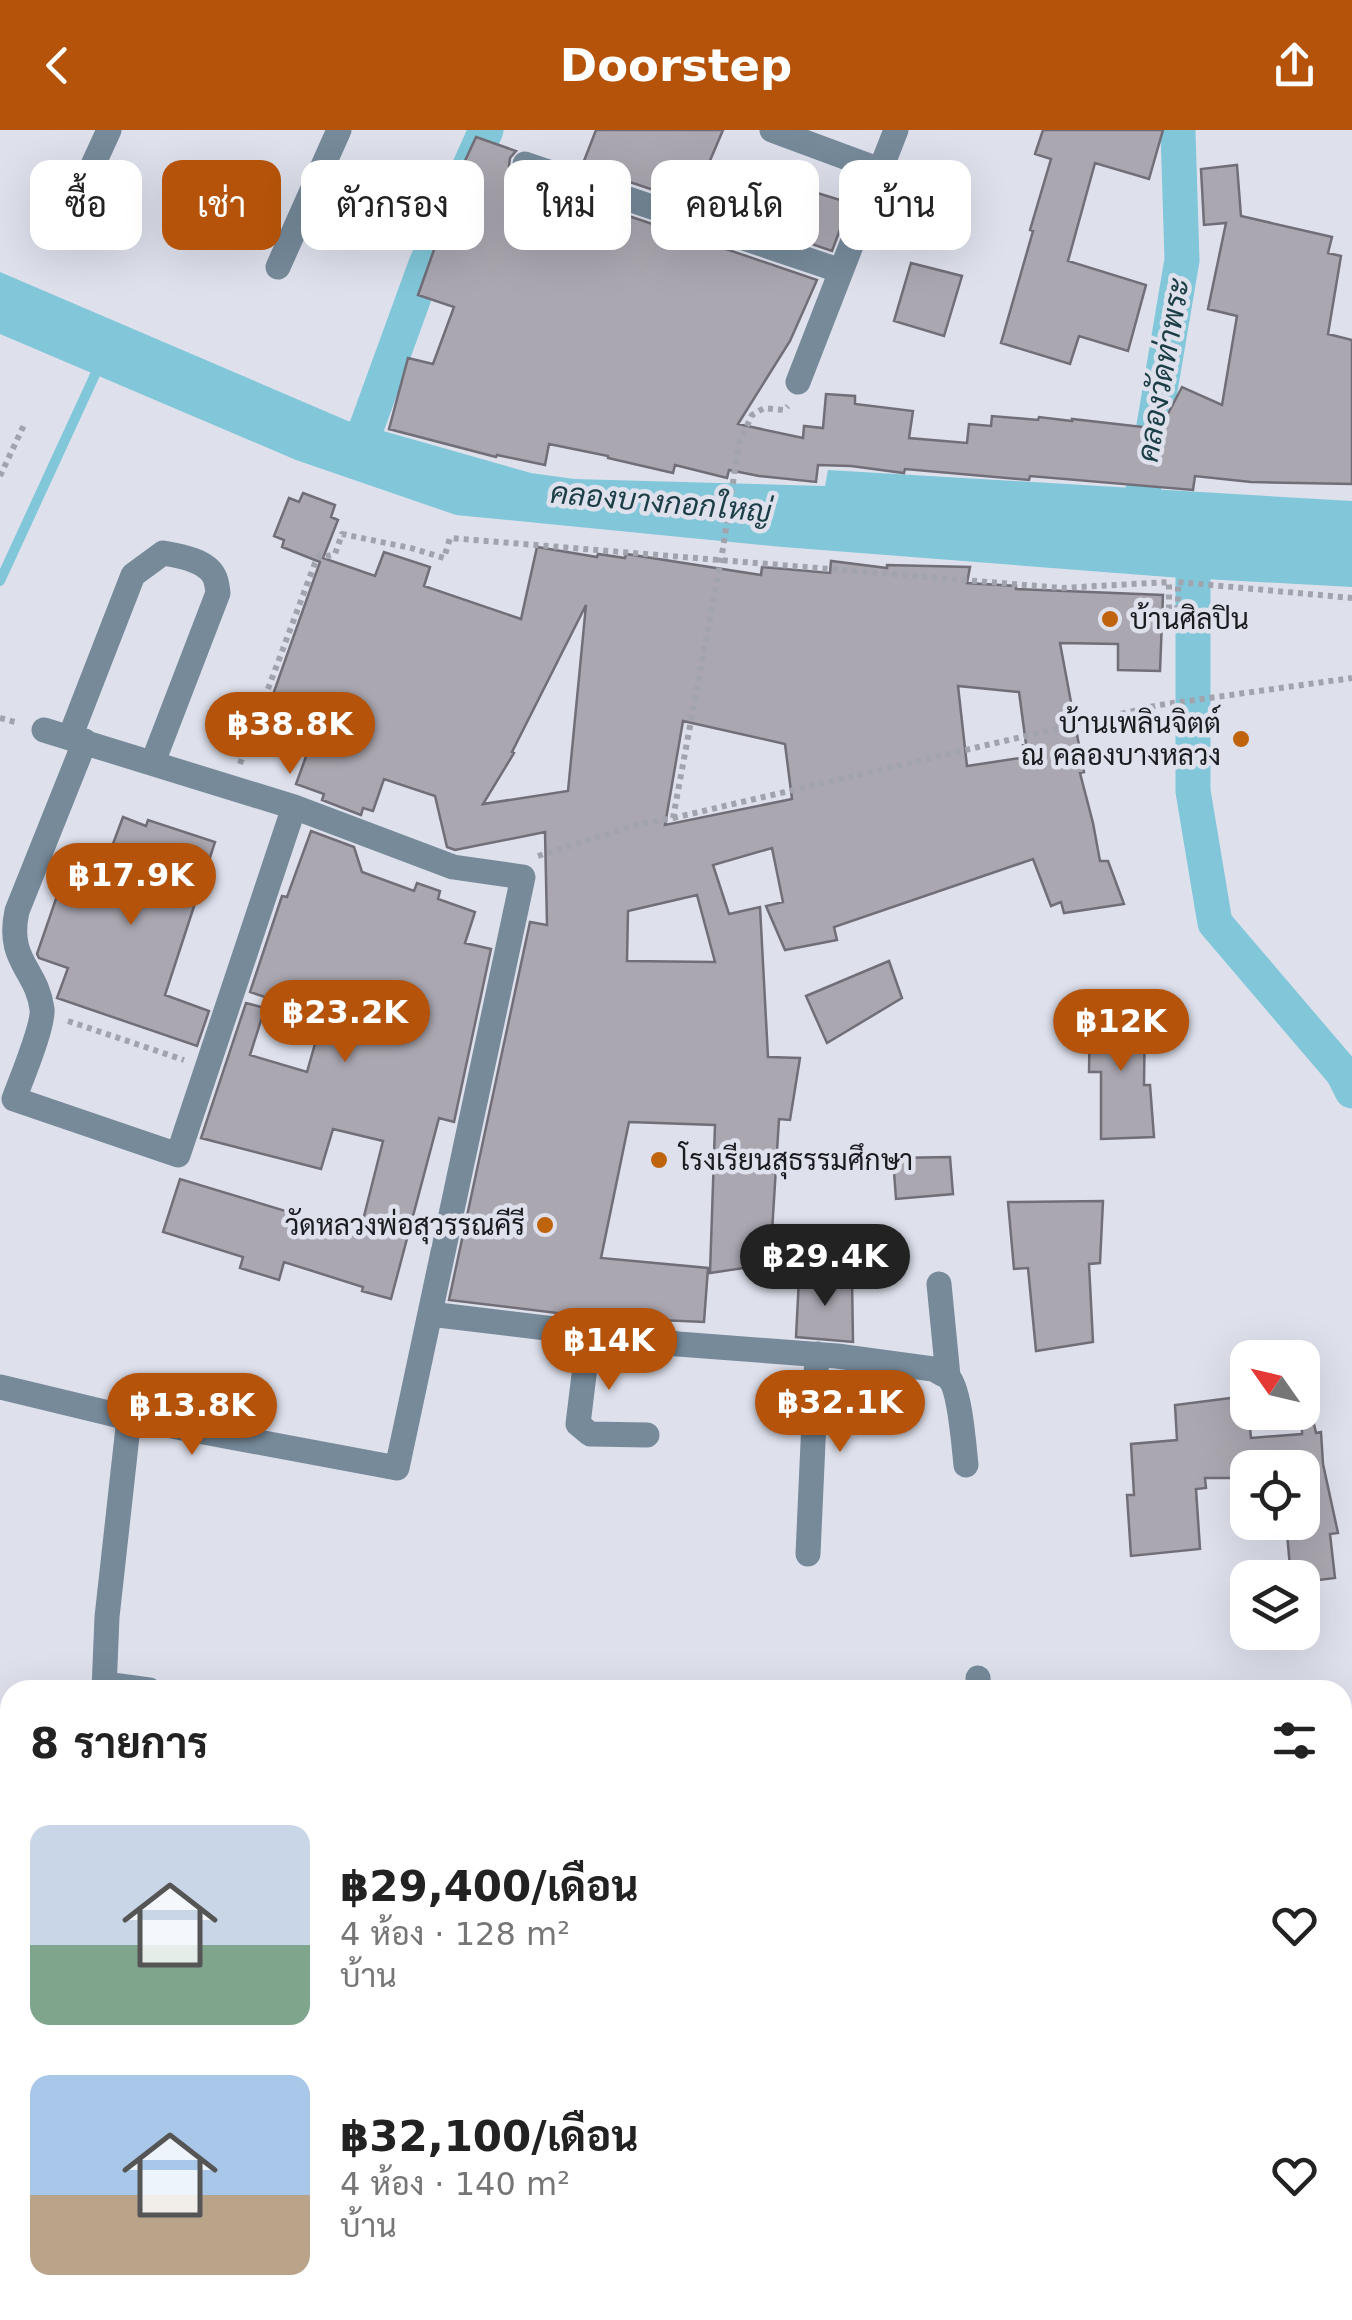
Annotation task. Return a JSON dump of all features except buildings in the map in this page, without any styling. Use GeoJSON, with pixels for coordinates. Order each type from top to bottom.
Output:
{"type":"FeatureCollection","features":[{"type":"Feature","properties":{"kind":"street"},"geometry":{"type":"LineString","coordinates":[[95,160],[109,130]]}},
{"type":"Feature","properties":{"kind":"street"},"geometry":{"type":"LineString","coordinates":[[278,268],[339,130]]}},
{"type":"Feature","properties":{"kind":"street"},"geometry":{"type":"LineString","coordinates":[[772,130],[853,160]]}},
{"type":"Feature","properties":{"kind":"street"},"geometry":{"type":"LineString","coordinates":[[884,160],[896,130]]}},
{"type":"Feature","properties":{"kind":"street"},"geometry":{"type":"LineString","coordinates":[[631,200],[840,271]]}},
{"type":"Feature","properties":{"kind":"street"},"geometry":{"type":"LineString","coordinates":[[798,382],[848,250]]}},
{"type":"Feature","properties":{"kind":"street"},"geometry":{"type":"LineString","coordinates":[[154,762],[218,593],[214,574],[182,556],[163,553],[133,575],[17,911],[16,949],[43,1013],[14,1100],[178,1154],[294,807]]}},
{"type":"Feature","properties":{"kind":"street"},"geometry":{"type":"LineString","coordinates":[[0,1387],[129,1418],[397,1468],[523,877],[453,867],[294,807],[44,730]]}},
{"type":"Feature","properties":{"kind":"street"},"geometry":{"type":"LineString","coordinates":[[939,1284],[948,1376],[958,1401],[966,1465]]}},
{"type":"Feature","properties":{"kind":"street"},"geometry":{"type":"LineString","coordinates":[[430,1314],[678,1344],[817,1354],[934,1369],[948,1376]]}},
{"type":"Feature","properties":{"kind":"street"},"geometry":{"type":"LineString","coordinates":[[589,1334],[578,1424],[590,1434],[647,1435]]}},
{"type":"Feature","properties":{"kind":"street"},"geometry":{"type":"LineString","coordinates":[[808,1554],[817,1354]]}},
{"type":"Feature","properties":{"kind":"street"},"geometry":{"type":"LineString","coordinates":[[104,1680],[107,1616],[129,1418]]}},
{"type":"Feature","properties":{"kind":"path"},"geometry":{"type":"LineString","coordinates":[[672,818],[739,442],[752,415],[764,408],[784,410],[793,402],[798,382]]}},
{"type":"Feature","properties":{"kind":"path"},"geometry":{"type":"LineString","coordinates":[[0,476],[24,425]]}},
{"type":"Feature","properties":{"kind":"path"},"geometry":{"type":"LineString","coordinates":[[231,788],[315,562],[320,556],[335,554],[342,534],[444,558],[450,538],[1062,588],[1170,582],[1169,609],[1178,608],[1178,582],[1352,598]]}},
{"type":"Feature","properties":{"kind":"path"},"geometry":{"type":"LineString","coordinates":[[523,877],[540,854],[636,826],[1158,705],[1352,678]]}},
{"type":"Feature","properties":{"kind":"path"},"geometry":{"type":"LineString","coordinates":[[43,1013],[207,1067]]}},
{"type":"Feature","properties":{"kind":"water","name":"คลองบางกอกใหญ่"},"geometry":{"type":"Polygon","coordinates":[[[0,272],[348,421],[531,473],[574,479],[825,486],[828,470],[1352,501],[1352,587],[783,547],[456,515],[296,460],[0,334],[0,272]]]}},
{"type":"Feature","properties":{"kind":"waterway"},"geometry":{"type":"LineString","coordinates":[[359,448],[426,264],[486,130]]}},
{"type":"Feature","properties":{"kind":"waterway","name":"คลองวัดท่าพระ"},"geometry":{"type":"LineString","coordinates":[[1135,538],[1182,260],[1176,130]]}},
{"type":"Feature","properties":{"kind":"waterway"},"geometry":{"type":"LineString","coordinates":[[0,581],[99,366]]}},
{"type":"Feature","properties":{"kind":"waterway"},"geometry":{"type":"LineString","coordinates":[[1193,550],[1193,791],[1215,923],[1343,1073],[1352,1091]]}},
{"type":"Feature","properties":{"kind":"place","name":"บ้านศิลปิน"},"geometry":{"type":"Point","coordinates":[1110,619]}},
{"type":"Feature","properties":{"kind":"place","name":"บ้านเพลินจิตต์ ณ คลองบางหลวง"},"geometry":{"type":"Point","coordinates":[1241,739]}},
{"type":"Feature","properties":{"kind":"place","name":"โรงเรียนสุธรรมศึกษา"},"geometry":{"type":"Point","coordinates":[659,1160]}},
{"type":"Feature","properties":{"kind":"place","name":"วัดหลวงพ่อสุวรรณคีรี"},"geometry":{"type":"Point","coordinates":[545,1225]}}]}
